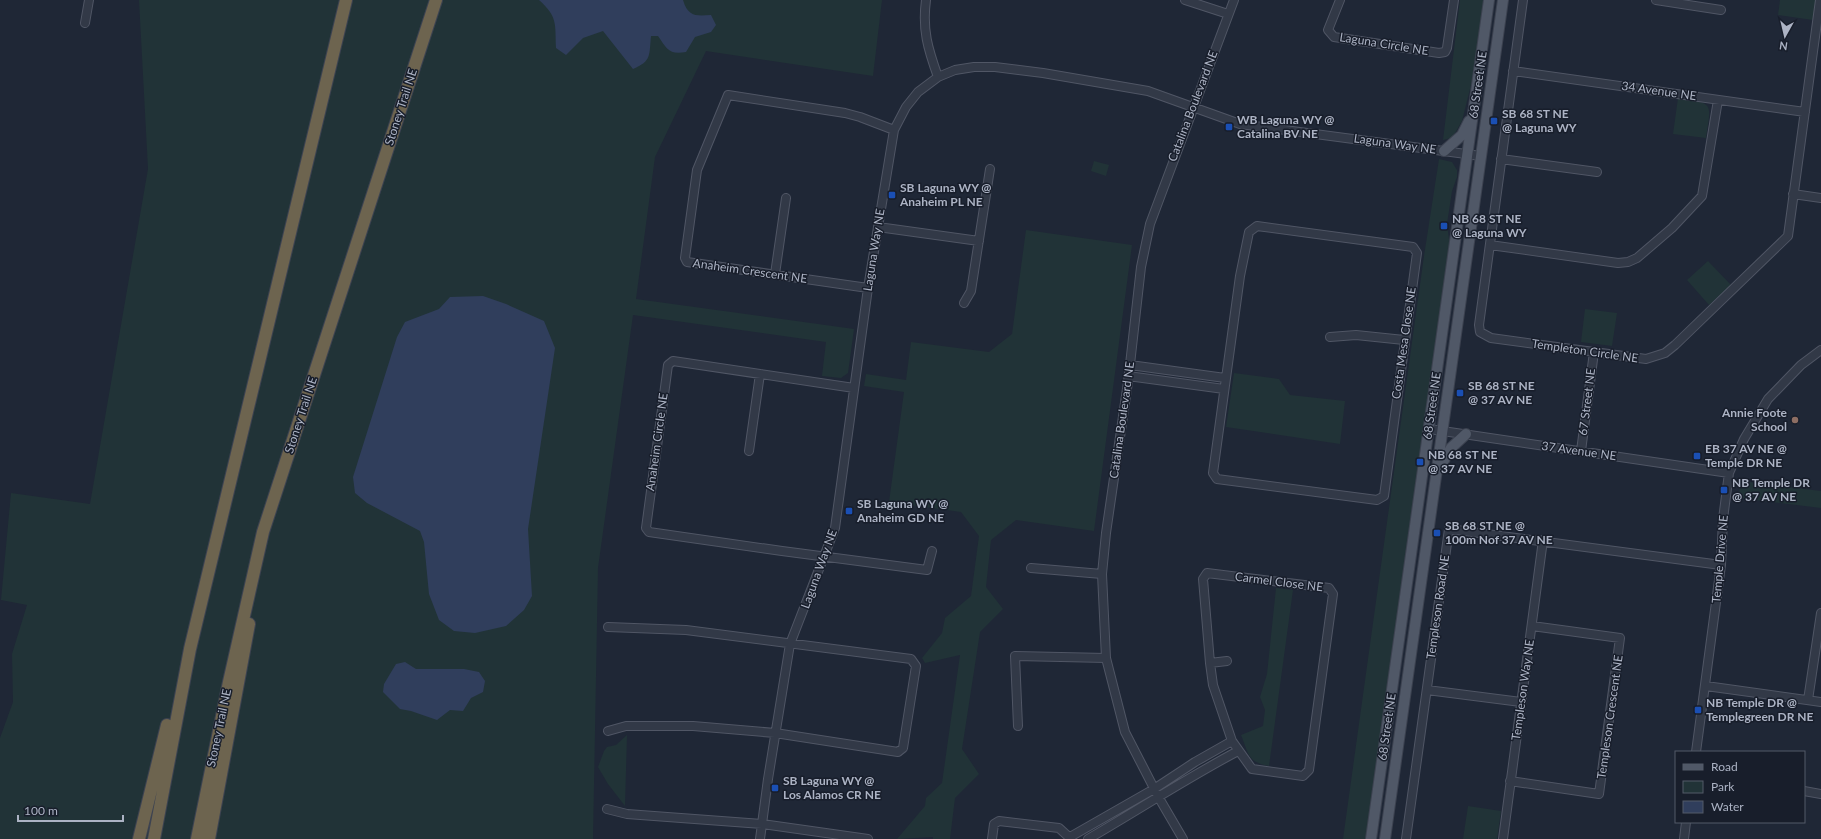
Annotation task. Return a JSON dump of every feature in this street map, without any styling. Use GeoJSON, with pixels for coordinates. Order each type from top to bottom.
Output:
{"type":"FeatureCollection","features":[{"type":"Feature","properties":{"kind":"highway"},"geometry":{"type":"LineString","coordinates":[[154,839],[190,649],[346,0]]}},
{"type":"Feature","properties":{"kind":"highway","name":"Stoney Trail NE"},"geometry":{"type":"LineString","coordinates":[[197,839],[229,682],[263,532],[436,0]]}},
{"type":"Feature","properties":{"kind":"highway"},"geometry":{"type":"LineString","coordinates":[[209,839],[216,795],[247,642],[263,532]]}},
{"type":"Feature","properties":{"kind":"highway"},"geometry":{"type":"LineString","coordinates":[[139,839],[180,677],[190,649]]}},
{"type":"Feature","properties":{"kind":"main road","name":"68 Street NE"},"geometry":{"type":"LineString","coordinates":[[1371,839],[1489,0]]}},
{"type":"Feature","properties":{"kind":"main road","name":"68 Street NE"},"geometry":{"type":"LineString","coordinates":[[1385,839],[1503,0]]}},
{"type":"Feature","properties":{"kind":"main road"},"geometry":{"type":"LineString","coordinates":[[1444,151],[1462,135],[1473,112]]}},
{"type":"Feature","properties":{"kind":"main road"},"geometry":{"type":"LineString","coordinates":[[1436,474],[1451,448],[1466,434]]}},
{"type":"Feature","properties":{"kind":"street"},"geometry":{"type":"LineString","coordinates":[[85,23],[89,0]]}},
{"type":"Feature","properties":{"kind":"street"},"geometry":{"type":"LineString","coordinates":[[926,0],[924,18],[926,42],[938,77]]}},
{"type":"Feature","properties":{"kind":"street"},"geometry":{"type":"LineString","coordinates":[[1185,0],[1228,14]]}},
{"type":"Feature","properties":{"kind":"street","name":"Catalina Boulevard NE"},"geometry":{"type":"LineString","coordinates":[[1183,839],[1154,789],[1125,732],[1106,658],[1102,574],[1106,532],[1130,365],[1141,267],[1150,224],[1234,0]]}},
{"type":"Feature","properties":{"kind":"street","name":"Laguna Circle NE"},"geometry":{"type":"LineString","coordinates":[[1340,0],[1328,30],[1334,37],[1439,53],[1444,52],[1447,48],[1454,0]]}},
{"type":"Feature","properties":{"kind":"street","name":"Templeton Circle NE"},"geometry":{"type":"LineString","coordinates":[[1522,0],[1479,325],[1480,332],[1492,338],[1646,359],[1665,353],[1675,345],[1788,236],[1820,0]]}},
{"type":"Feature","properties":{"kind":"street"},"geometry":{"type":"LineString","coordinates":[[1656,0],[1676,1],[1721,10]]}},
{"type":"Feature","properties":{"kind":"street","name":"Laguna Way NE"},"geometry":{"type":"LineString","coordinates":[[760,839],[790,644],[836,522],[868,288],[894,130],[906,107],[918,92],[938,77],[955,70],[974,67],[995,67],[1050,74],[1148,91],[1240,124],[1481,156]]}},
{"type":"Feature","properties":{"kind":"street","name":"34 Avenue NE"},"geometry":{"type":"LineString","coordinates":[[1513,71],[1805,112]]}},
{"type":"Feature","properties":{"kind":"street","name":"Anaheim Crescent NE"},"geometry":{"type":"LineString","coordinates":[[868,288],[687,262],[685,258],[697,170],[728,95],[845,113],[894,130]]}},
{"type":"Feature","properties":{"kind":"street"},"geometry":{"type":"LineString","coordinates":[[1490,245],[1618,263],[1628,262],[1637,258],[1672,228],[1702,196],[1718,100]]}},
{"type":"Feature","properties":{"kind":"street"},"geometry":{"type":"LineString","coordinates":[[1501,159],[1598,172]]}},
{"type":"Feature","properties":{"kind":"street"},"geometry":{"type":"LineString","coordinates":[[964,304],[972,291],[990,169]]}},
{"type":"Feature","properties":{"kind":"street"},"geometry":{"type":"LineString","coordinates":[[1793,194],[1821,198]]}},
{"type":"Feature","properties":{"kind":"street"},"geometry":{"type":"LineString","coordinates":[[775,274],[786,198]]}},
{"type":"Feature","properties":{"kind":"street","name":"Costa Mesa Close NE"},"geometry":{"type":"LineString","coordinates":[[1257,226],[1413,247],[1417,253],[1404,340],[1384,496],[1377,500],[1217,479],[1213,473],[1240,276],[1249,232],[1257,226]]}},
{"type":"Feature","properties":{"kind":"street"},"geometry":{"type":"LineString","coordinates":[[878,227],[979,241]]}},
{"type":"Feature","properties":{"kind":"street"},"geometry":{"type":"LineString","coordinates":[[1330,337],[1356,335],[1404,340]]}},
{"type":"Feature","properties":{"kind":"street","name":"Temple Drive NE"},"geometry":{"type":"LineString","coordinates":[[1696,751],[1722,565],[1723,519],[1729,473],[1744,439],[1768,399],[1801,365],[1821,350]]}},
{"type":"Feature","properties":{"kind":"street","name":"67 Street NE"},"geometry":{"type":"LineString","coordinates":[[1581,451],[1594,352]]}},
{"type":"Feature","properties":{"kind":"street","name":"Anaheim Circle NE"},"geometry":{"type":"LineString","coordinates":[[824,557],[650,532],[646,528],[668,365],[673,361],[854,388]]}},
{"type":"Feature","properties":{"kind":"street"},"geometry":{"type":"LineString","coordinates":[[1130,365],[1225,378]]}},
{"type":"Feature","properties":{"kind":"street"},"geometry":{"type":"LineString","coordinates":[[749,451],[760,374]]}},
{"type":"Feature","properties":{"kind":"street"},"geometry":{"type":"LineString","coordinates":[[1128,376],[1224,389]]}},
{"type":"Feature","properties":{"kind":"street","name":"37 Avenue NE"},"geometry":{"type":"LineString","coordinates":[[1429,429],[1729,473]]}},
{"type":"Feature","properties":{"kind":"street","name":"Templeson Road NE"},"geometry":{"type":"LineString","coordinates":[[1406,839],[1449,529],[1543,540],[1722,565]]}},
{"type":"Feature","properties":{"kind":"street","name":"Templeson Way NE"},"geometry":{"type":"LineString","coordinates":[[1503,839],[1543,540]]}},
{"type":"Feature","properties":{"kind":"street"},"geometry":{"type":"LineString","coordinates":[[824,557],[927,570],[932,551]]}},
{"type":"Feature","properties":{"kind":"street"},"geometry":{"type":"LineString","coordinates":[[1031,568],[1102,574]]}},
{"type":"Feature","properties":{"kind":"street","name":"Carmel Close NE"},"geometry":{"type":"LineString","coordinates":[[1207,573],[1330,588],[1333,594],[1309,770],[1303,776],[1252,769],[1232,741],[1213,685],[1203,579],[1207,573]]}},
{"type":"Feature","properties":{"kind":"street"},"geometry":{"type":"LineString","coordinates":[[1808,700],[1821,613]]}},
{"type":"Feature","properties":{"kind":"street","name":"Templeson Crescent NE"},"geometry":{"type":"LineString","coordinates":[[1510,781],[1599,794],[1620,638],[1532,626]]}},
{"type":"Feature","properties":{"kind":"street"},"geometry":{"type":"LineString","coordinates":[[608,627],[686,630],[911,659],[916,666],[903,748],[898,752],[776,733],[693,726],[643,724],[626,726],[608,732]]}},
{"type":"Feature","properties":{"kind":"street"},"geometry":{"type":"LineString","coordinates":[[1018,726],[1016,656],[1106,658]]}},
{"type":"Feature","properties":{"kind":"street"},"geometry":{"type":"LineString","coordinates":[[1210,663],[1227,661]]}},
{"type":"Feature","properties":{"kind":"street"},"geometry":{"type":"LineString","coordinates":[[1706,686],[1821,702]]}},
{"type":"Feature","properties":{"kind":"street"},"geometry":{"type":"LineString","coordinates":[[1426,690],[1521,702]]}},
{"type":"Feature","properties":{"kind":"street"},"geometry":{"type":"LineString","coordinates":[[992,839],[994,824],[999,821],[1059,828],[1071,838],[1232,741]]}},
{"type":"Feature","properties":{"kind":"street"},"geometry":{"type":"LineString","coordinates":[[1088,839],[1159,798],[1200,771],[1238,751]]}},
{"type":"Feature","properties":{"kind":"street"},"geometry":{"type":"LineString","coordinates":[[1805,791],[1821,794]]}},
{"type":"Feature","properties":{"kind":"street"},"geometry":{"type":"LineString","coordinates":[[608,809],[627,814],[762,824],[868,839]]}},
{"type":"Feature","properties":{"kind":"street"},"geometry":{"type":"LineString","coordinates":[[1684,839],[1686,823]]}},
{"type":"Feature","properties":{"kind":"green space"},"geometry":{"type":"Polygon","coordinates":[[[139,0],[882,0],[873,76],[706,51],[655,157],[636,299],[854,329],[848,373],[841,378],[822,376],[826,342],[633,315],[598,568],[593,839],[0,839],[0,738],[13,702],[12,654],[27,605],[1,600],[11,493],[90,504],[148,169],[139,0]]]}},
{"type":"Feature","properties":{"kind":"green space"},"geometry":{"type":"Polygon","coordinates":[[[1460,0],[1484,0],[1472,81],[1462,121],[1451,138],[1443,140],[1460,0]]]}},
{"type":"Feature","properties":{"kind":"green space"},"geometry":{"type":"Polygon","coordinates":[[[1780,0],[1816,0],[1813,20],[1778,15],[1780,0]]]}},
{"type":"Feature","properties":{"kind":"green space"},"geometry":{"type":"Polygon","coordinates":[[[1678,98],[1699,102],[1708,107],[1709,117],[1706,138],[1673,134],[1678,98]]]}},
{"type":"Feature","properties":{"kind":"green space"},"geometry":{"type":"Polygon","coordinates":[[[1439,159],[1452,162],[1457,170],[1457,177],[1452,191],[1447,224],[1450,247],[1366,839],[1343,839],[1424,256],[1439,159]]]}},
{"type":"Feature","properties":{"kind":"green space"},"geometry":{"type":"Polygon","coordinates":[[[1094,161],[1109,165],[1106,176],[1091,171],[1094,161]]]}},
{"type":"Feature","properties":{"kind":"green space"},"geometry":{"type":"Polygon","coordinates":[[[1026,230],[1132,245],[1094,531],[1016,520],[991,540],[986,587],[1003,609],[980,632],[962,749],[979,774],[955,798],[950,839],[933,839],[933,837],[897,839],[925,806],[926,798],[942,783],[960,655],[925,663],[922,658],[942,633],[945,618],[971,596],[979,536],[961,512],[889,502],[904,392],[864,386],[866,374],[906,380],[911,342],[989,352],[1012,334],[1026,230]]]}},
{"type":"Feature","properties":{"kind":"green space"},"geometry":{"type":"Polygon","coordinates":[[[1708,261],[1731,285],[1709,305],[1687,280],[1708,261]]]}},
{"type":"Feature","properties":{"kind":"green space"},"geometry":{"type":"Polygon","coordinates":[[[1585,309],[1617,313],[1612,346],[1581,342],[1585,309]]]}},
{"type":"Feature","properties":{"kind":"green space"},"geometry":{"type":"Polygon","coordinates":[[[1234,373],[1279,379],[1290,395],[1345,401],[1340,444],[1226,427],[1234,373]]]}},
{"type":"Feature","properties":{"kind":"green space"},"geometry":{"type":"Polygon","coordinates":[[[1741,481],[1821,491],[1821,508],[1738,498],[1741,481]]]}},
{"type":"Feature","properties":{"kind":"green space"},"geometry":{"type":"Polygon","coordinates":[[[1276,588],[1293,590],[1269,766],[1256,762],[1250,756],[1241,735],[1263,726],[1265,710],[1260,697],[1267,674],[1276,588]]]}},
{"type":"Feature","properties":{"kind":"green space"},"geometry":{"type":"Polygon","coordinates":[[[627,735],[625,806],[608,784],[598,767],[607,747],[616,745],[627,735]]]}},
{"type":"Feature","properties":{"kind":"green space"},"geometry":{"type":"Polygon","coordinates":[[[1468,806],[1501,811],[1497,839],[1463,839],[1468,806]]]}},
{"type":"Feature","properties":{"kind":"water"},"geometry":{"type":"Polygon","coordinates":[[[539,0],[683,0],[687,10],[697,15],[711,15],[716,25],[711,32],[695,37],[686,52],[672,52],[666,48],[658,36],[651,36],[647,60],[633,69],[603,31],[583,38],[566,55],[556,48],[554,21],[550,11],[539,0]]]}},
{"type":"Feature","properties":{"kind":"water"},"geometry":{"type":"Polygon","coordinates":[[[483,296],[506,304],[544,321],[555,348],[528,529],[532,596],[524,610],[506,626],[475,633],[454,631],[439,620],[429,594],[424,542],[420,531],[367,503],[355,493],[353,477],[397,337],[405,322],[439,309],[450,297],[483,296]]]}},
{"type":"Feature","properties":{"kind":"water"},"geometry":{"type":"Polygon","coordinates":[[[405,662],[416,669],[464,669],[479,672],[485,681],[483,692],[471,698],[463,711],[450,710],[437,720],[411,711],[400,709],[383,692],[384,684],[396,664],[405,662]]]}},
{"type":"Feature","properties":{"kind":"place","name":"SB 68 ST NE @ Laguna WY"},"geometry":{"type":"Point","coordinates":[1494,121]}},
{"type":"Feature","properties":{"kind":"place","name":"WB Laguna WY @ Catalina BV NE"},"geometry":{"type":"Point","coordinates":[1229,127]}},
{"type":"Feature","properties":{"kind":"place","name":"SB Laguna WY @ Anaheim PL NE"},"geometry":{"type":"Point","coordinates":[892,195]}},
{"type":"Feature","properties":{"kind":"place","name":"NB 68 ST NE @ Laguna WY"},"geometry":{"type":"Point","coordinates":[1444,226]}},
{"type":"Feature","properties":{"kind":"place","name":"SB 68 ST NE @ 37 AV NE"},"geometry":{"type":"Point","coordinates":[1460,393]}},
{"type":"Feature","properties":{"kind":"place","name":"Annie Foote School"},"geometry":{"type":"Point","coordinates":[1795,420]}},
{"type":"Feature","properties":{"kind":"place","name":"EB 37 AV NE @ Temple DR NE"},"geometry":{"type":"Point","coordinates":[1697,456]}},
{"type":"Feature","properties":{"kind":"place","name":"NB 68 ST NE @ 37 AV NE"},"geometry":{"type":"Point","coordinates":[1420,462]}},
{"type":"Feature","properties":{"kind":"place","name":"NB Temple DR @ 37 AV NE"},"geometry":{"type":"Point","coordinates":[1724,490]}},
{"type":"Feature","properties":{"kind":"place","name":"SB Laguna WY @ Anaheim GD NE"},"geometry":{"type":"Point","coordinates":[849,511]}},
{"type":"Feature","properties":{"kind":"place","name":"SB 68 ST NE @ 100m Nof 37 AV NE"},"geometry":{"type":"Point","coordinates":[1437,533]}},
{"type":"Feature","properties":{"kind":"place","name":"NB Temple DR @ Templegreen DR NE"},"geometry":{"type":"Point","coordinates":[1698,710]}},
{"type":"Feature","properties":{"kind":"place","name":"SB Laguna WY @ Los Alamos CR NE"},"geometry":{"type":"Point","coordinates":[775,788]}}]}
